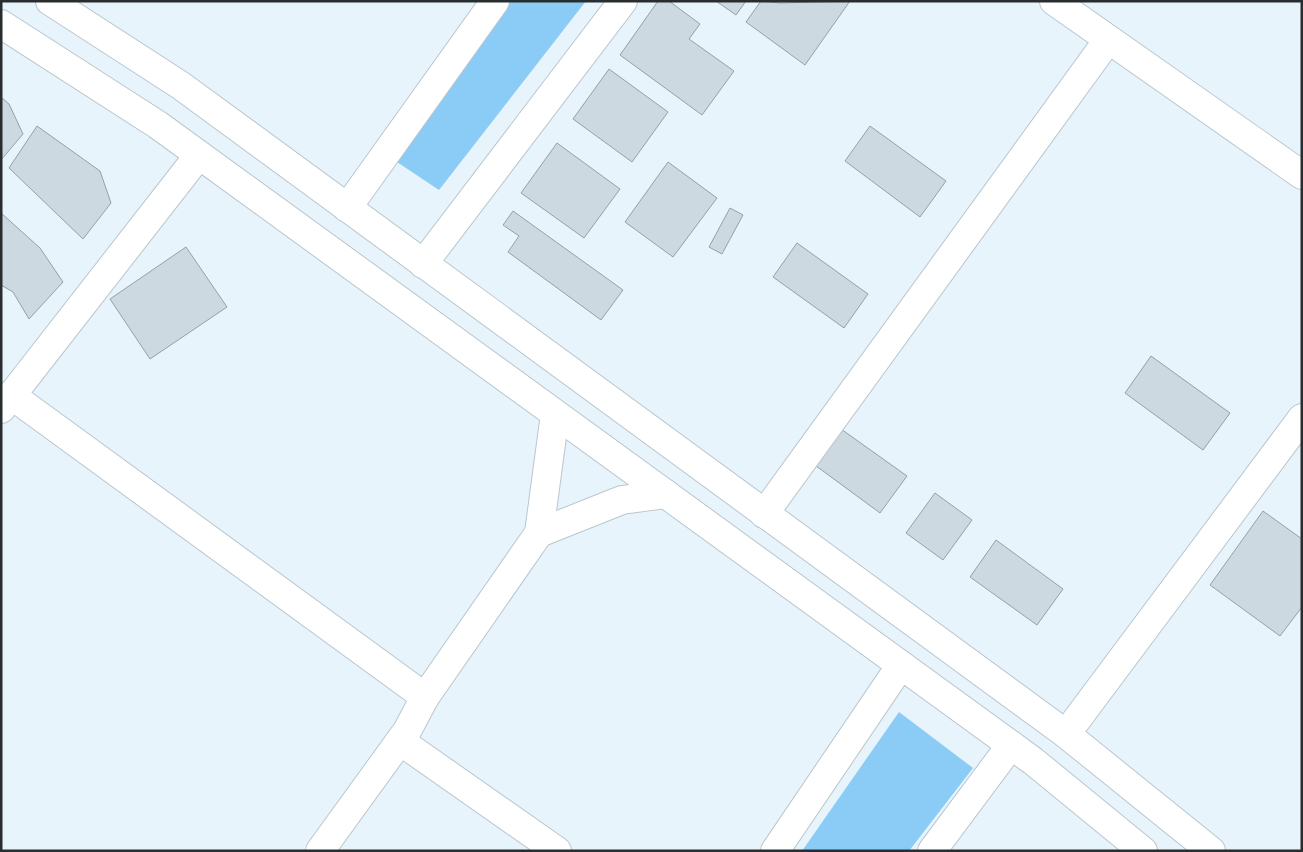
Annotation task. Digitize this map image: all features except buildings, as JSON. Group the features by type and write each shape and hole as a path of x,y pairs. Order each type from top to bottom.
{"street":[{"path":"50,1 180,85 1066,734 1212,851"},
{"path":"347,208 495,1"},
{"path":"423,264 623,1"},
{"path":"1054,1 1302,175"},
{"path":"1,24 158,125 1011,745 1143,851"},
{"path":"764,514 1108,40"},
{"path":"199,155 6,402 425,697"},
{"path":"320,851 400,741 425,697 539,533 555,414"},
{"path":"1066,734 1302,418"},
{"path":"539,533 622,500 666,494"},
{"path":"775,851 901,665"},
{"path":"400,741 557,851"},
{"path":"932,851 1011,745"}],"shaded area":[{"path":"507,1 586,1 439,190 391,158"},
{"path":"899,712 973,768 909,851 802,851"}]}
